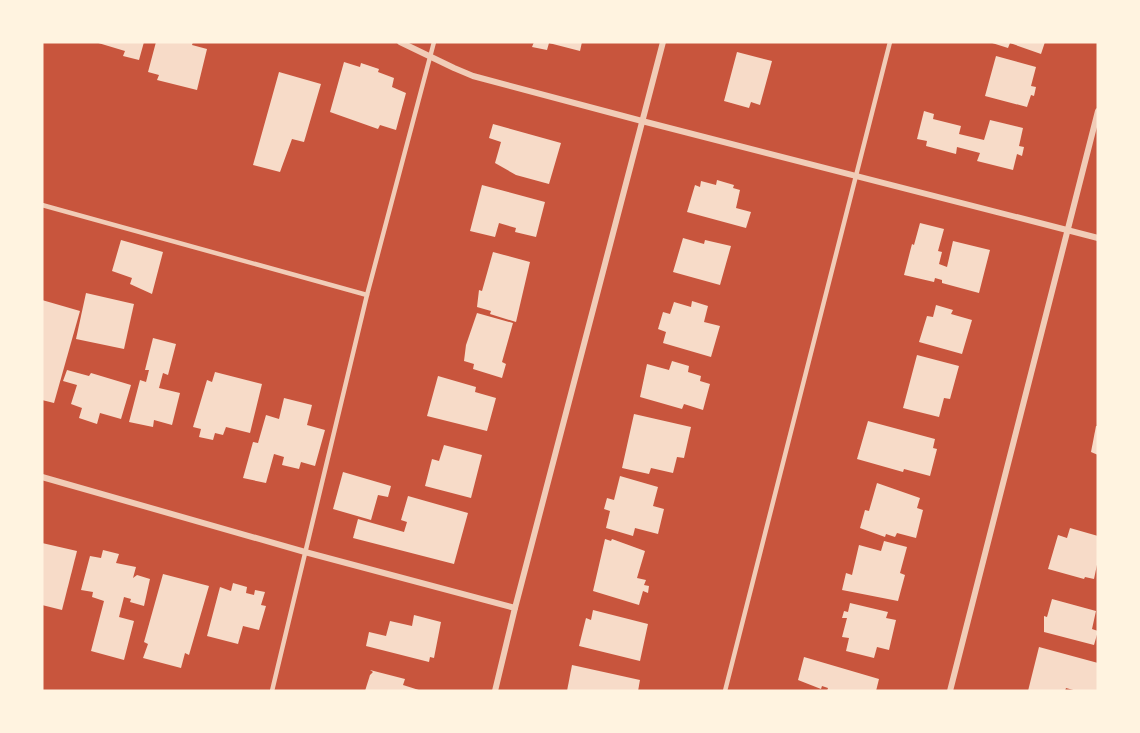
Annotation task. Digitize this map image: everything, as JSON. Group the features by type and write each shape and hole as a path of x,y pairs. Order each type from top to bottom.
{"street":[{"path":"400,42 473,76 1098,238"},
{"path":"495,691 663,42"},
{"path":"950,691 1098,111"},
{"path":"42,477 305,552 515,608"}],"lane":[{"path":"272,691 367,295 434,42"},
{"path":"725,691 890,42"},
{"path":"42,205 367,295"}],"building":[{"path":"95,42 144,42 139,60 123,56 125,51"},
{"path":"156,42 193,42 192,45 207,49 197,90 157,80 159,75 148,72"},
{"path":"534,42 582,42 580,51 549,43 547,50 532,47"},
{"path":"989,42 1045,42 1041,54 1010,43 1008,48"},
{"path":"737,52 772,61 760,105 751,102 749,108 724,101"},
{"path":"996,56 1036,67 1031,86 1036,87 1034,96 1031,95 1027,107 985,96"},
{"path":"344,62 360,67 361,63 379,69 378,72 394,78 392,87 406,93 396,130 380,125 378,129 330,112"},
{"path":"279,72 321,84 304,142 292,139 280,172 253,165"},
{"path":"924,111 934,114 933,119 961,126 959,134 984,140 990,120 1023,128 1019,146 1024,147 1022,156 1017,154 1013,170 977,161 980,153 957,147 956,154 926,146 927,141 917,139"},
{"path":"493,124 561,143 549,184 516,175 495,163 501,142 489,138"},
{"path":"717,180 734,185 733,188 740,190 736,208 751,212 746,228 687,212 695,185 700,187 701,181 716,185"},
{"path":"482,185 545,202 536,237 515,232 516,228 499,223 495,237 470,231"},
{"path":"920,223 944,229 938,251 942,252 939,264 947,267 953,241 990,250 979,293 942,283 942,280 935,278 934,282 904,275"},
{"path":"683,238 704,244 705,240 731,246 720,285 673,272"},
{"path":"121,240 163,252 152,294 130,284 132,278 112,271"},
{"path":"493,252 530,262 516,322 490,314 491,311 477,307 479,290 482,291"},
{"path":"86,293 134,304 124,349 76,339"},
{"path":"42,300 80,311 54,403 42,400"},
{"path":"692,301 708,306 704,322 720,326 711,357 663,343 666,332 658,329 663,312 670,314 674,302 691,307"},
{"path":"936,305 953,310 951,314 972,320 962,354 919,342 927,316 933,317"},
{"path":"477,313 513,323 502,362 506,364 502,378 473,369 474,364 464,361 466,345"},
{"path":"153,338 176,344 168,375 163,373 159,388 180,393 172,425 154,420 153,427 129,422 140,380 146,382 149,370 145,370"},
{"path":"917,355 959,366 950,399 944,398 939,417 903,408"},
{"path":"672,361 689,366 688,372 701,376 700,381 710,384 703,410 684,404 682,409 640,397 647,364 669,370"},
{"path":"67,370 89,376 91,373 131,385 121,419 100,413 97,424 79,418 82,408 71,404 77,385 63,381"},
{"path":"215,372 262,384 250,433 226,427 223,435 215,433 213,440 199,437 201,429 193,427 207,380 212,382"},
{"path":"438,376 476,387 475,392 496,398 487,431 427,416"},
{"path":"284,398 312,405 307,425 325,430 315,466 301,462 299,469 282,465 284,457 274,454 266,483 243,478 253,442 258,443 266,415 279,419"},
{"path":"634,414 691,427 684,458 677,457 673,473 651,468 649,474 622,468"},
{"path":"868,421 935,439 933,448 937,449 930,476 904,469 903,472 857,459"},
{"path":"1096,426 1098,426 1098,455 1091,452"},
{"path":"444,445 482,455 471,498 425,486 432,459 439,461"},
{"path":"343,472 391,486 388,497 378,495 371,520 333,509"},
{"path":"620,476 658,487 653,506 664,509 658,534 635,528 633,536 606,528 610,511 604,509 607,498 614,500"},
{"path":"877,483 920,498 917,508 923,510 916,538 897,533 895,537 886,534 885,537 860,528 865,510 869,511"},
{"path":"408,496 468,513 454,564 353,538 358,519 404,532 407,522 401,520"},
{"path":"1070,528 1098,536 1098,560 1094,579 1085,577 1084,579 1048,569 1058,535 1067,538"},
{"path":"605,539 611,541 612,539 645,551 637,578 646,580 644,585 649,586 648,593 643,591 639,605 593,591"},
{"path":"884,541 907,547 900,573 905,575 898,601 842,590 846,573 852,575 859,545 881,551"},
{"path":"42,543 77,551 62,610 42,605"},
{"path":"103,550 119,554 116,563 136,567 133,578 137,575 150,579 144,606 130,602 131,599 124,597 119,617 134,621 124,660 91,651 104,601 92,597 93,592 81,590 90,556 101,558"},
{"path":"163,574 209,586 189,655 185,653 181,668 143,658 148,644 144,642"},
{"path":"233,583 247,587 246,593 254,595 255,590 265,592 261,605 266,606 259,630 243,626 238,644 207,636 220,587 231,591"},
{"path":"1052,599 1096,611 1092,629 1098,631 1094,645 1044,632 1044,616 1047,617"},
{"path":"850,603 888,612 886,618 896,620 889,650 877,647 874,658 846,651 849,638 842,637 847,618 842,618 844,611 848,612"},
{"path":"593,610 648,624 640,661 579,646 586,618 591,620"},
{"path":"414,615 441,622 434,658 430,657 429,662 366,646 369,632 386,636 390,621 412,626"},
{"path":"1039,647 1098,663 1098,691 1077,691 1066,688 1065,691 1028,691"},
{"path":"804,657 879,679 876,691 827,691 828,688 822,686 821,689 798,680"},
{"path":"572,665 640,680 638,691 567,691"},
{"path":"370,670 405,679 403,685 422,691 365,691 373,672"}]}
